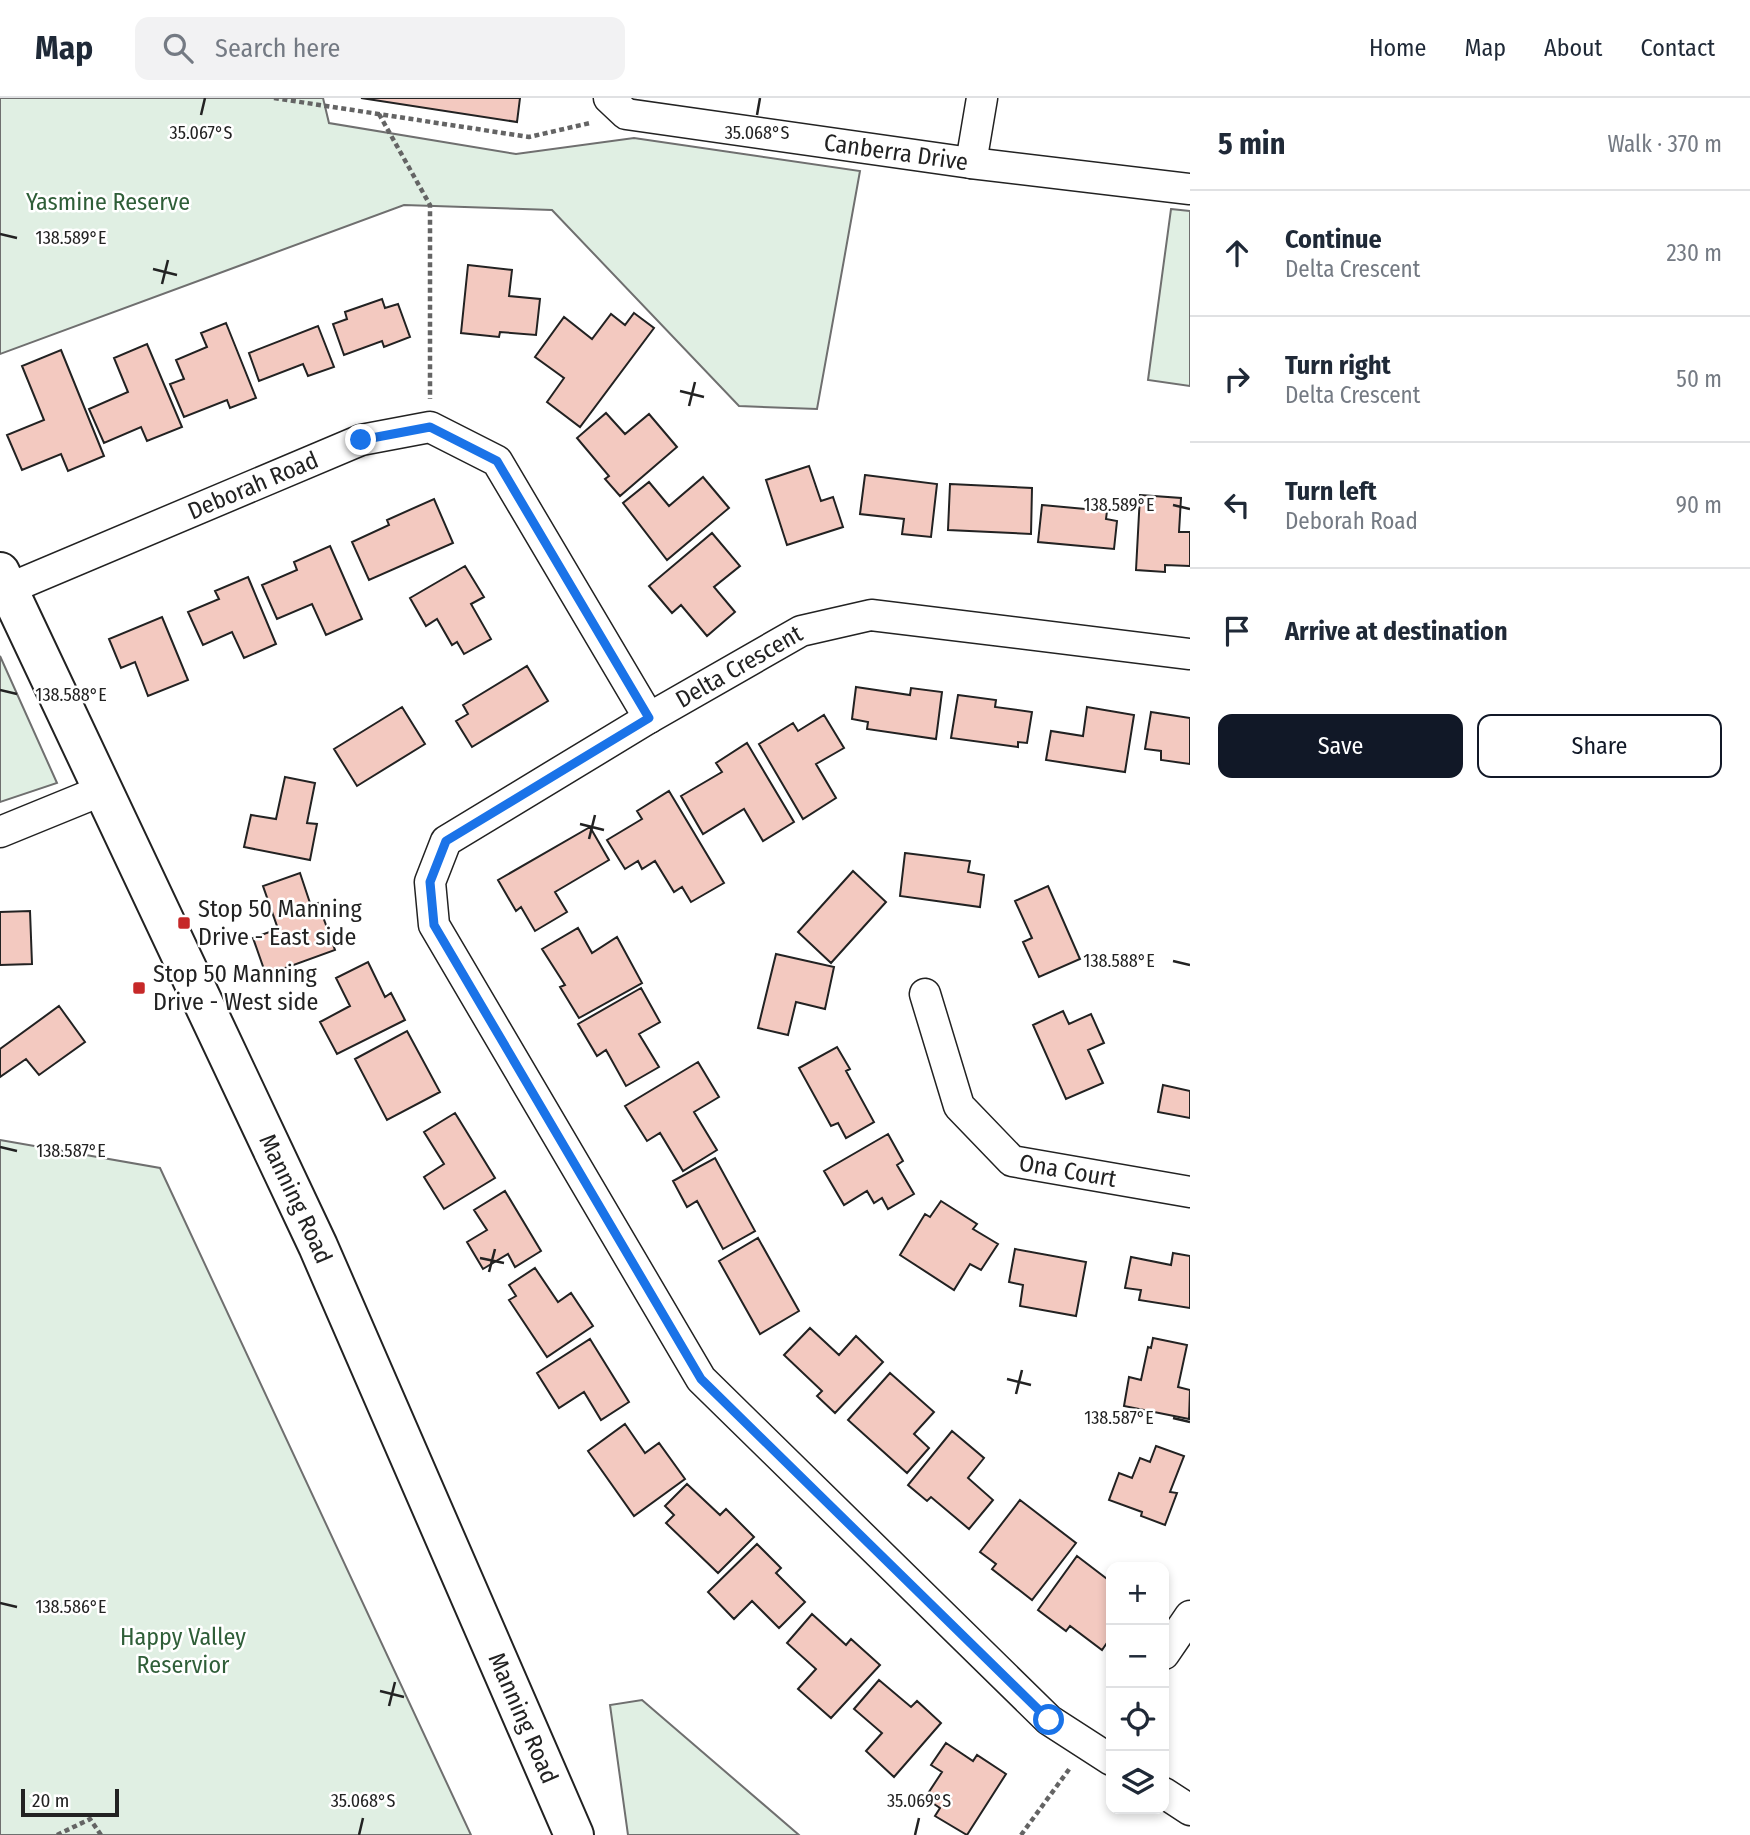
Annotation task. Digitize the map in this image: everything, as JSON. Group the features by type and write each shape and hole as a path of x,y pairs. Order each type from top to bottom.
{"street":[{"path":"971,163 982,98"},
{"name":"Canberra Drive","path":"617,106 971,163 1190,189"},
{"path":"430,427 497,461 649,718"},
{"name":"Deborah Road","path":"4,581 361,440 430,427"},
{"name":"Manning Road","path":"4,581 318,1245 573,1835"},
{"name":"Delta Crescent","path":"1101,1746 1049,1720 701,1379 434,925 430,882 446,841 649,718 801,631 871,615 1190,654"},
{"path":"0,832 103,790"},
{"name":"Ona Court","path":"925,994 958,1106 1012,1161 1190,1192"},
{"path":"1169,1647 1190,1616"},
{"path":"1169,1796 1190,1810"}],"path":[{"path":"274,98 529,138 617,106"},
{"path":"379,114 430,205 430,427"},
{"path":"1021,1835 1067,1773 1101,1746"},
{"path":"57,1835 90,1819 101,1835"}],"green space":[{"name":"Yasmine Reserve","path":"0,98 323,98 329,123 516,154 634,138 860,171 817,409 739,406 552,210 404,205 0,354"},
{"path":"1171,209 1190,211 1190,386 1148,380"},
{"path":"0,656 57,783 0,802"},
{"name":"Happy Valley Reservior","path":"0,1140 160,1168 471,1835 0,1835"},
{"path":"642,1700 799,1835 628,1835 610,1705"}],"building":[{"path":"361,98 520,98 517,122"},
{"path":"468,265 512,270 509,296 540,299 536,335 500,332 499,337 461,333"},
{"path":"382,299 385,308 398,304 410,337 384,347 382,341 344,355 333,324 347,319 345,312"},
{"path":"634,313 654,328 580,427 547,402 564,378 535,357 564,317 592,339 611,314 625,325"},
{"path":"226,323 256,398 230,408 227,400 184,417 170,384 184,379 176,360 207,347 201,333"},
{"path":"318,326 334,367 308,376 303,364 259,381 249,353"},
{"path":"147,344 182,427 147,441 141,427 104,443 89,409 128,392 114,358"},
{"path":"61,350 104,456 68,471 61,454 22,470 7,435 44,420 22,366"},
{"path":"606,413 625,434 649,414 677,447 620,496 605,479 609,476 577,438"},
{"path":"809,466 821,501 833,497 843,527 787,545 766,480"},
{"path":"865,475 937,484 931,537 902,534 904,519 860,514"},
{"path":"703,477 729,508 667,560 623,503 649,482 669,506"},
{"path":"950,484 1032,488 1031,534 948,530"},
{"path":"1140,495 1181,498 1179,532 1190,532 1190,566 1165,565 1165,572 1136,570"},
{"path":"434,499 453,543 369,580 352,542 389,525 387,520"},
{"path":"1042,505 1107,511 1106,519 1117,521 1114,549 1038,542"},
{"path":"712,533 740,566 714,587 735,612 707,636 681,605 672,613 649,586"},
{"path":"330,546 362,619 326,635 312,604 277,619 262,585 297,570 294,562"},
{"path":"465,566 484,597 471,604 491,639 464,654 457,642 452,645 437,619 426,626 410,598"},
{"path":"248,577 276,644 244,658 232,632 203,645 188,612 219,599 215,591"},
{"path":"162,617 188,680 148,696 135,662 121,668 109,639"},
{"path":"527,666 548,701 472,747 456,721 468,714 463,705"},
{"path":"856,687 910,695 911,688 942,692 936,739 867,729 868,722 852,719"},
{"path":"958,695 996,700 995,707 1032,712 1027,743 1018,742 1018,747 951,738"},
{"path":"402,707 425,744 357,786 334,749"},
{"path":"1087,707 1134,715 1125,772 1046,760 1051,731 1083,736"},
{"path":"1151,712 1190,718 1190,764 1161,760 1161,751 1145,749"},
{"path":"824,715 844,748 816,764 836,798 803,819 759,744 793,723 798,731"},
{"path":"747,743 794,822 763,841 744,809 703,834 681,796 722,772 716,763"},
{"path":"285,777 315,783 307,823 317,824 310,860 244,847 251,815 276,819"},
{"path":"669,791 724,883 691,902 682,887 674,892 655,861 642,869 638,861 625,869 607,840 642,819 637,811"},
{"path":"590,827 609,860 555,892 567,912 535,931 521,907 516,911 498,880"},
{"path":"905,853 970,861 968,872 984,875 980,907 900,896"},
{"path":"853,871 886,902 831,963 798,932"},
{"path":"300,873 311,906 318,903 335,950 266,975 253,938 278,929 263,886"},
{"path":"1048,886 1080,959 1039,977 1023,942 1032,938 1015,901"},
{"path":"30,911 32,964 0,965 0,912"},
{"path":"578,928 592,953 617,937 642,983 579,1018 560,987 565,985 542,949"},
{"path":"776,954 834,967 825,1009 796,1002 788,1035 758,1028"},
{"path":"368,962 385,997 391,993 405,1020 337,1054 320,1022 350,1006 336,978"},
{"path":"641,988 660,1022 639,1034 659,1067 626,1086 606,1050 597,1056 578,1024"},
{"path":"59,1006 85,1042 39,1075 26,1059 0,1077 0,1049"},
{"path":"1063,1011 1069,1024 1091,1014 1104,1043 1088,1050 1103,1083 1066,1099 1033,1025"},
{"path":"407,1031 440,1092 387,1120 355,1059"},
{"path":"837,1047 850,1069 846,1071 874,1122 846,1138 838,1123 831,1126 799,1068"},
{"path":"698,1062 719,1097 694,1112 717,1150 683,1171 660,1133 647,1141 625,1106"},
{"path":"1163,1085 1190,1091 1190,1118 1158,1112"},
{"path":"455,1113 495,1178 444,1209 424,1177 444,1164 424,1132"},
{"path":"888,1134 903,1161 897,1165 914,1194 888,1209 882,1198 874,1203 867,1191 844,1205 824,1171"},
{"path":"715,1158 755,1231 723,1249 697,1201 687,1207 673,1181"},
{"path":"505,1191 541,1251 515,1267 508,1254 483,1269 467,1242 487,1230 474,1210"},
{"path":"941,1201 977,1224 973,1229 998,1244 981,1270 970,1264 954,1290 900,1255 925,1214 930,1217"},
{"path":"758,1238 799,1311 760,1334 719,1261"},
{"path":"1015,1249 1086,1262 1076,1316 1020,1306 1023,1285 1009,1282"},
{"path":"1173,1253 1190,1256 1190,1308 1139,1300 1141,1290 1125,1288 1131,1257 1171,1265"},
{"path":"535,1268 558,1302 571,1293 593,1326 547,1357 509,1300 516,1296 509,1285"},
{"path":"810,1328 839,1355 856,1336 883,1362 835,1413 817,1396 822,1391 784,1355"},
{"path":"1153,1338 1187,1345 1178,1387 1190,1390 1189,1419 1124,1406 1129,1377 1141,1380 1148,1347 1151,1348"},
{"path":"590,1339 629,1402 601,1420 584,1392 559,1408 537,1373"},
{"path":"890,1373 934,1412 914,1434 929,1448 907,1473 848,1420"},
{"path":"625,1424 645,1453 659,1443 685,1479 634,1516 588,1451"},
{"path":"952,1431 984,1458 968,1478 993,1500 969,1529 931,1497 927,1501 908,1485"},
{"path":"1156,1446 1184,1456 1170,1492 1177,1493 1165,1525 1141,1516 1142,1512 1109,1500 1119,1473 1132,1478 1140,1458 1150,1462"},
{"path":"687,1484 720,1515 726,1509 754,1537 718,1573 666,1523 674,1515 665,1506"},
{"path":"1020,1500 1076,1543 1032,1600 992,1569 996,1564 980,1552"},
{"path":"757,1544 781,1568 776,1573 805,1602 779,1628 752,1601 734,1619 708,1592"},
{"path":"1077,1556 1106,1578 1106,1644 1102,1650 1070,1626 1066,1631 1038,1610"},
{"path":"812,1614 846,1645 851,1639 880,1665 831,1718 798,1689 816,1669 787,1643"},
{"path":"879,1680 911,1707 917,1701 941,1723 894,1777 866,1751 882,1733 854,1709"},
{"path":"946,1743 973,1761 977,1755 1006,1774 967,1835 935,1816 940,1808 925,1798 942,1772 931,1765"}],"place":[{"name":"Stop 50 Manning Drive - East side","path":"184,923"},
{"name":"Stop 50 Manning Drive - West side","path":"139,988"}],"route":[{"path":"361,440 430,427 497,461 649,718 446,841 430,882 434,925 701,1379 1049,1720"}]}
